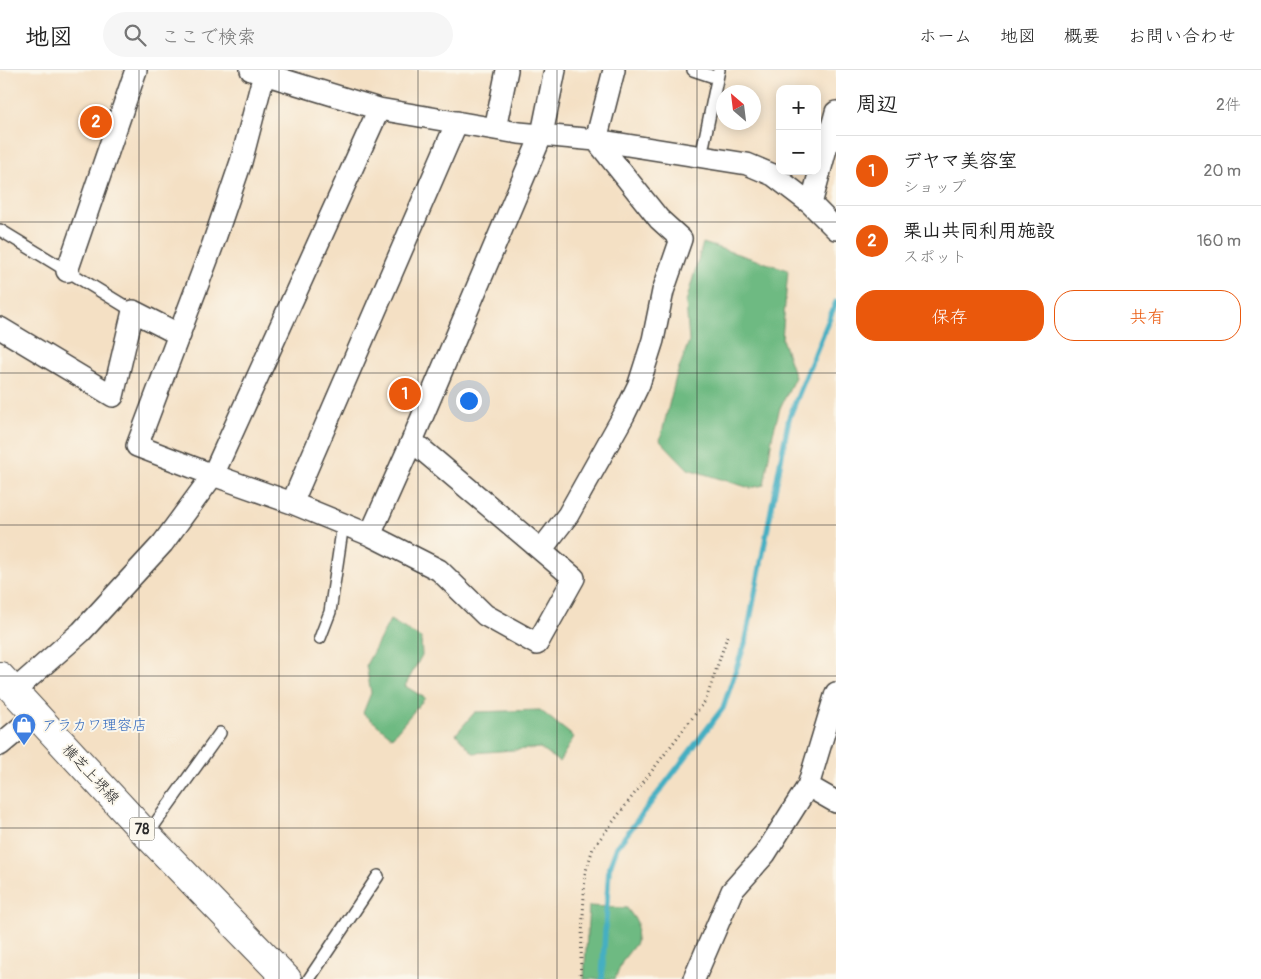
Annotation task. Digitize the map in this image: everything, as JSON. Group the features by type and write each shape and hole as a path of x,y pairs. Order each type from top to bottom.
{"main road":[{"name":"横芝上堺線","path":"7,683 147,835 287,979"}],"street":[{"path":"67,271 136,70"},
{"path":"495,129 507,70"},
{"path":"370,535 412,441 542,134 555,70"},
{"path":"596,140 614,70"},
{"path":"412,441 574,578 537,644 484,615 439,570 370,535 292,503 213,476 138,446 180,335 240,162 260,71 378,109 495,129 596,140 747,164 773,175 811,204 836,229"},
{"path":"7,683 81,632 163,543 213,476 378,109"},
{"path":"811,204 836,112"},
{"path":"292,503 457,122"},
{"path":"541,550 568,515 624,415 639,384 653,340 663,291 681,239 659,219 596,140"},
{"path":"0,328 113,396 133,311 180,335"},
{"path":"694,979 732,891 765,854 808,786 836,693"},
{"path":"0,745 37,714"},
{"path":"808,786 836,802"}],"lane":[{"path":"693,70 718,74 701,157"},
{"path":"0,230 133,311"},
{"path":"320,638 330,612 343,524"},
{"path":"147,835 220,733"},
{"path":"309,979 378,876"}],"path":[{"path":"580,979 585,874 593,848 706,700 728,634"}],"green space":[{"path":"703,243 788,270 782,339 795,377 780,408 773,433 764,485 750,488 688,469 660,440 676,377 689,341 686,302"},
{"path":"390,620 421,638 422,655 405,686 425,698 392,737 363,713 371,693 366,665"},
{"path":"540,710 574,737 559,762 540,748 473,753 456,734 475,712"},
{"path":"589,906 627,908 637,922 636,943 623,960 615,979 584,979"}],"waterway":[{"path":"602,979 609,869 617,847 723,708 746,640 789,418 836,302"}],"place":[{"name":"栗山共同利用施設","path":"96,122"},
{"name":"デヤマ美容室","path":"405,394"},
{"name":"アラカワ理容店","path":"24,746"}]}
